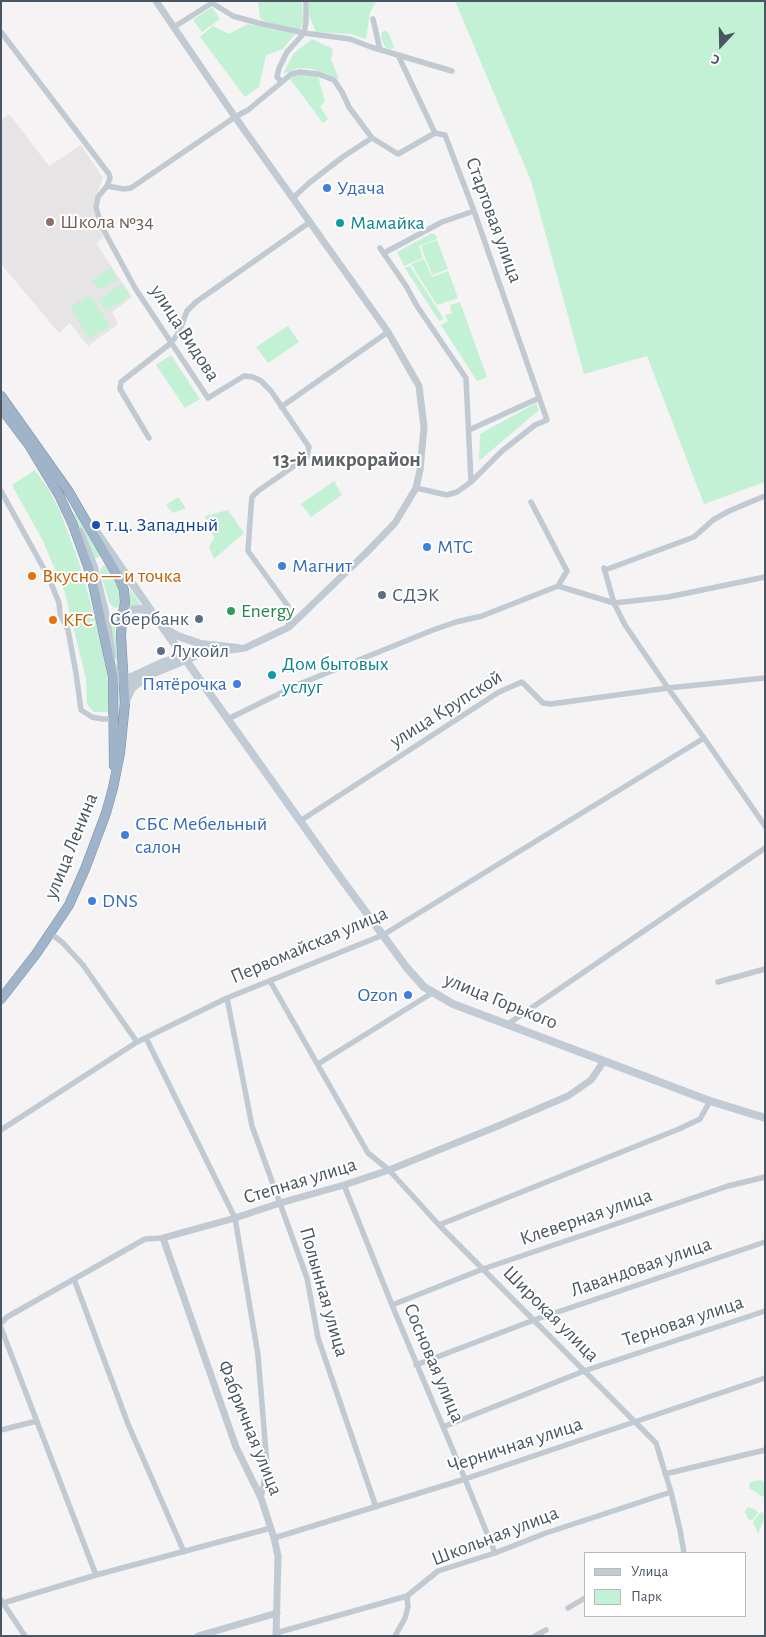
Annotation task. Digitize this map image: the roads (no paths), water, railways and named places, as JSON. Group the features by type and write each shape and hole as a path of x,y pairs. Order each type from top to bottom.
{"highway":[{"path":"1,396 69,492 124,590 125,603 121,636 124,703 120,753 115,776"},
{"path":"1,408 28,445 59,495 73,525 91,575 113,677 115,776"},
{"name":"улица Ленина","path":"1,999 69,905 85,870 106,813 115,776"}],"main road":[{"path":"20,434 28,438 58,487 77,526 96,576 118,679 132,682 184,658"},
{"path":"69,492 184,658"},
{"path":"122,617 129,610 151,611"},
{"path":"163,628 178,636 201,644 238,648"},
{"path":"113,688 164,662 200,654"},
{"name":"улица Горького","path":"184,658 407,968 432,993 454,1004 710,1101 765,1118"},
{"path":"124,703 132,688 143,678"}],"street":[{"path":"156,1 235,117 388,332 419,386 424,427 416,488 395,524 289,628 257,643 200,654"},
{"path":"282,82 277,77 279,68 287,52 304,33 306,1"},
{"path":"174,27 212,2 234,16 258,23 304,33 350,39 380,50 452,71"},
{"path":"373,19 380,50"},
{"path":"1,32 109,174 110,178 107,186 124,190 131,188 248,110 291,74 300,72 318,74 334,80 349,107 372,138 398,154 435,133"},
{"name":"Стартовая улица","path":"398,55 435,133 445,135 474,211 547,420 536,425 502,451 471,482"},
{"path":"293,198 344,156 372,138"},
{"name":"улица Видова","path":"107,186 98,197 96,207 101,226 135,288 208,398 244,376 253,377 261,381 271,391 308,447 307,457 258,491 252,498 248,551 288,606 289,628"},
{"path":"416,488 447,495 458,492 471,482 466,378 382,250 442,222 474,211"},
{"path":"149,438 120,388 121,382 171,343 179,332 187,311 196,302 310,222"},
{"path":"281,407 388,332"},
{"path":"469,430 539,398"},
{"path":"1,491 46,573 59,603 60,614 68,630 76,673 80,710 97,718 114,719"},
{"path":"765,496 713,520 694,537 604,569 614,603 625,625 765,826"},
{"path":"228,719 297,685 415,637 456,622 482,616 558,586 567,571 531,502"},
{"path":"558,586 614,603 668,597 765,577"},
{"name":"улица Крупской","path":"300,821 499,692 522,682 543,703 550,704 668,688 765,678"},
{"name":"Первомайская улица","path":"1,1130 137,1042 227,998 383,935 704,738"},
{"path":"508,1024 765,848"},
{"path":"50,933 63,943 83,964 137,1042"},
{"path":"718,982 765,969"},
{"name":"Широкая улица","path":"270,981 368,1153 389,1170 439,1225 656,1443 671,1492 684,1552"},
{"path":"318,1064 432,993"},
{"name":"Полынная улица","path":"227,998 252,1126 307,1278 318,1338 376,1507"},
{"path":"146,1038 235,1218 258,1355 267,1465 261,1498"},
{"name":"Степная улица","path":"1,1323 7,1317 145,1239 163,1238 235,1218 389,1170 568,1096 591,1080 604,1061"},
{"path":"439,1225 679,1130 700,1119 710,1101"},
{"name":"Клеверная улица","path":"392,1305 483,1269 728,1186 765,1177"},
{"name":"Сосновая улица","path":"344,1185 416,1365 466,1479 495,1553"},
{"name":"Фабричная улица","path":"163,1238 236,1447 261,1498 274,1538 278,1556 276,1634"},
{"name":"Лавандовая улица","path":"416,1365 534,1320 765,1242"},
{"path":"74,1279 128,1424 184,1552"},
{"name":"Терновая улица","path":"443,1427 584,1371 765,1310"},
{"path":"1,1328 96,1575"},
{"name":"Черничная улица","path":"274,1538 466,1479 765,1378"},
{"path":"1,1430 36,1421"},
{"path":"666,1474 765,1450"},
{"name":"Школьная улица","path":"276,1634 406,1596 438,1572 546,1533 671,1492"},
{"path":"25,1636 2,1601 271,1528"},
{"path":"395,1636 405,1618 408,1607 406,1596"},
{"path":"568,1608 584,1599"},
{"path":"198,1636 277,1612"},
{"path":"534,1636 546,1630"}],"place":[{"name":"Удача","path":"327,188"},
{"name":"Школа №34","path":"50,222"},
{"name":"Мамайка","path":"340,223"},
{"name":"т.ц. Западный","path":"96,525"},
{"name":"МТС","path":"427,547"},
{"name":"Магнит","path":"282,566"},
{"name":"Вкусно — и точка","path":"32,576"},
{"name":"СДЭК","path":"382,595"},
{"name":"Energy","path":"231,611"},
{"name":"Сбербанк","path":"199,619"},
{"name":"KFC","path":"53,620"},
{"name":"Лукойл","path":"161,651"},
{"name":"Дом бытовых услуг","path":"272,675"},
{"name":"Пятёрочка","path":"237,684"},
{"name":"СБС Мебельный салон","path":"125,835"},
{"name":"DNS","path":"92,901"},
{"name":"Ozon","path":"408,995"}],"district":[{"name":"13-й микрорайон","path":"347,460"}]}
